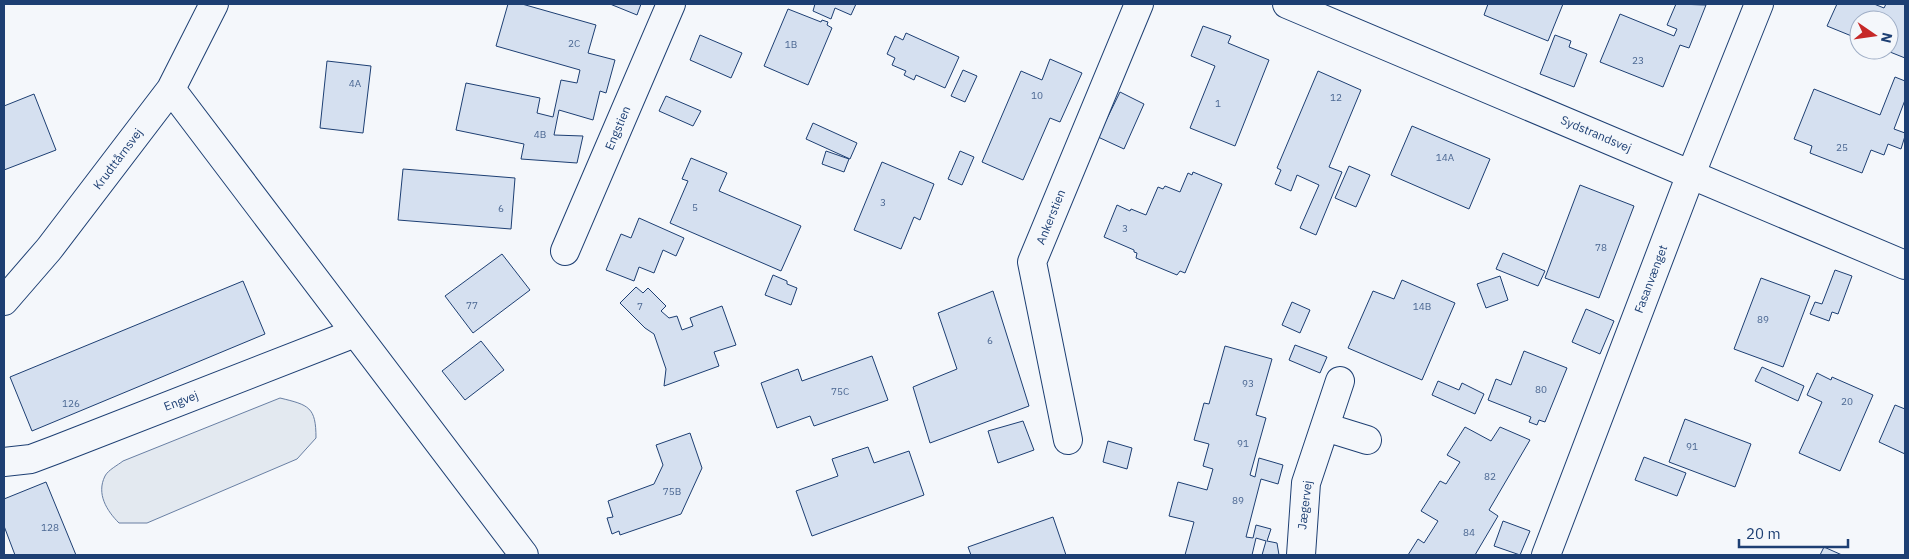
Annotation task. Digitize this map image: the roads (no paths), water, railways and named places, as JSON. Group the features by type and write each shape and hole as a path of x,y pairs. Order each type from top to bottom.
{"street":[{"name":"Krudttårnsvej","path":"4,301 49,250 170,89 214,4"},
{"name":"Engstien","path":"565,251 671,4"},
{"name":"Ankerstien","path":"1068,440 1032,262 1139,4"},
{"name":"Sydstrandsvej","path":"1287,4 1905,265"},
{"name":"Fasanvænget","path":"1546,555 1691,174 1759,4"},
{"path":"170,89 524,555"},
{"name":"Engvej","path":"4,462 31,458 55,450 355,334"},
{"name":"Jægervej","path":"1300,555 1306,483 1340,381"},
{"path":"1325,427 1367,440"}]}
